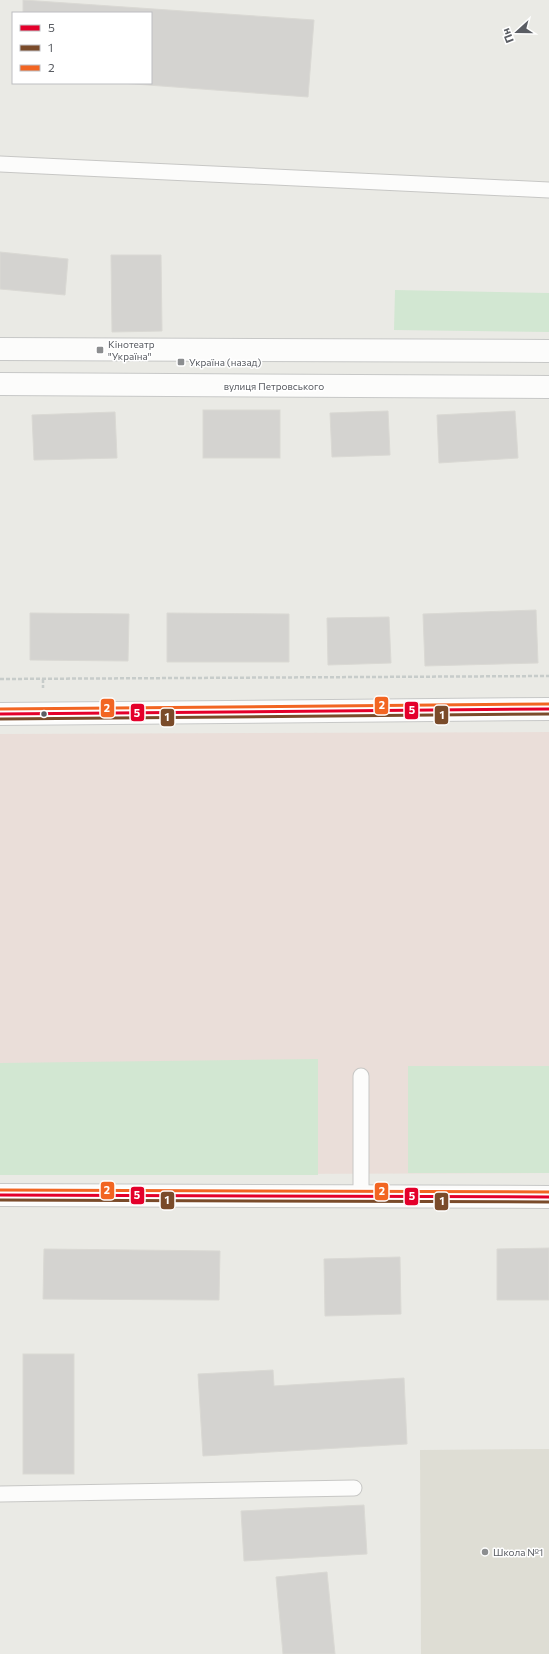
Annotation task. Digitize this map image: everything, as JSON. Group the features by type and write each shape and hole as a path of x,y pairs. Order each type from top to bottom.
{"main road":[{"path":"0,349 549,352"},
{"name":"вулиця Петровського","path":"0,384 549,388"},
{"path":"0,714 549,709"},
{"path":"0,1195 549,1197"}],"lane":[{"path":"0,164 549,190"},
{"path":"361,1076 361,1196"},
{"path":"0,1494 354,1488"}],"path":[{"path":"0,679 549,676"}],"shaded area":[{"path":"549,732 549,1173 0,1175 0,734"},
{"name":"Школа №1","path":"549,1449 549,1654 421,1654 420,1450"}],"green space":[{"path":"395,290 549,293 549,332 394,330"},
{"path":"318,1059 318,1175 0,1175 0,1063"},
{"path":"408,1066 549,1066 549,1173 408,1173"}],"building":[{"path":"23,0 314,20 308,97 134,84 152,84 152,12 23,12"},
{"path":"0,252 68,259 65,295 0,289"},
{"path":"111,255 161,255 162,331 112,332"},
{"path":"203,410 280,410 280,458 203,458"},
{"path":"388,411 390,455 332,457 330,413"},
{"path":"515,411 518,458 439,463 437,415"},
{"path":"115,412 117,458 34,460 32,415"},
{"path":"536,610 538,663 425,666 423,614"},
{"path":"30,613 129,614 128,661 30,660"},
{"path":"167,613 289,614 289,662 167,662"},
{"path":"389,617 391,663 328,665 327,618"},
{"path":"549,1248 549,1300 497,1300 497,1249"},
{"path":"44,1249 220,1251 219,1300 43,1299"},
{"path":"400,1257 401,1314 325,1316 324,1259"},
{"path":"23,1354 74,1354 74,1474 23,1474"},
{"path":"273,1370 274,1386 404,1378 407,1444 203,1456 198,1374"},
{"path":"364,1505 367,1554 244,1561 241,1511"},
{"path":"327,1572 335,1654 283,1654 276,1577"}],"transit line":[{"name":"2","path":"0,709 549,704"},
{"name":"5","path":"0,714 549,709"},
{"name":"1","path":"0,719 549,714"},
{"name":"2","path":"0,1190 549,1192"},
{"name":"5","path":"0,1195 549,1197"},
{"name":"1","path":"0,1200 549,1202"}],"place":[{"name":"Кінотеатр \"Україна\"","path":"100,350"},
{"name":"Україна (назад)","path":"181,362"},
{"name":"Школа №1","path":"485,1552"}]}
